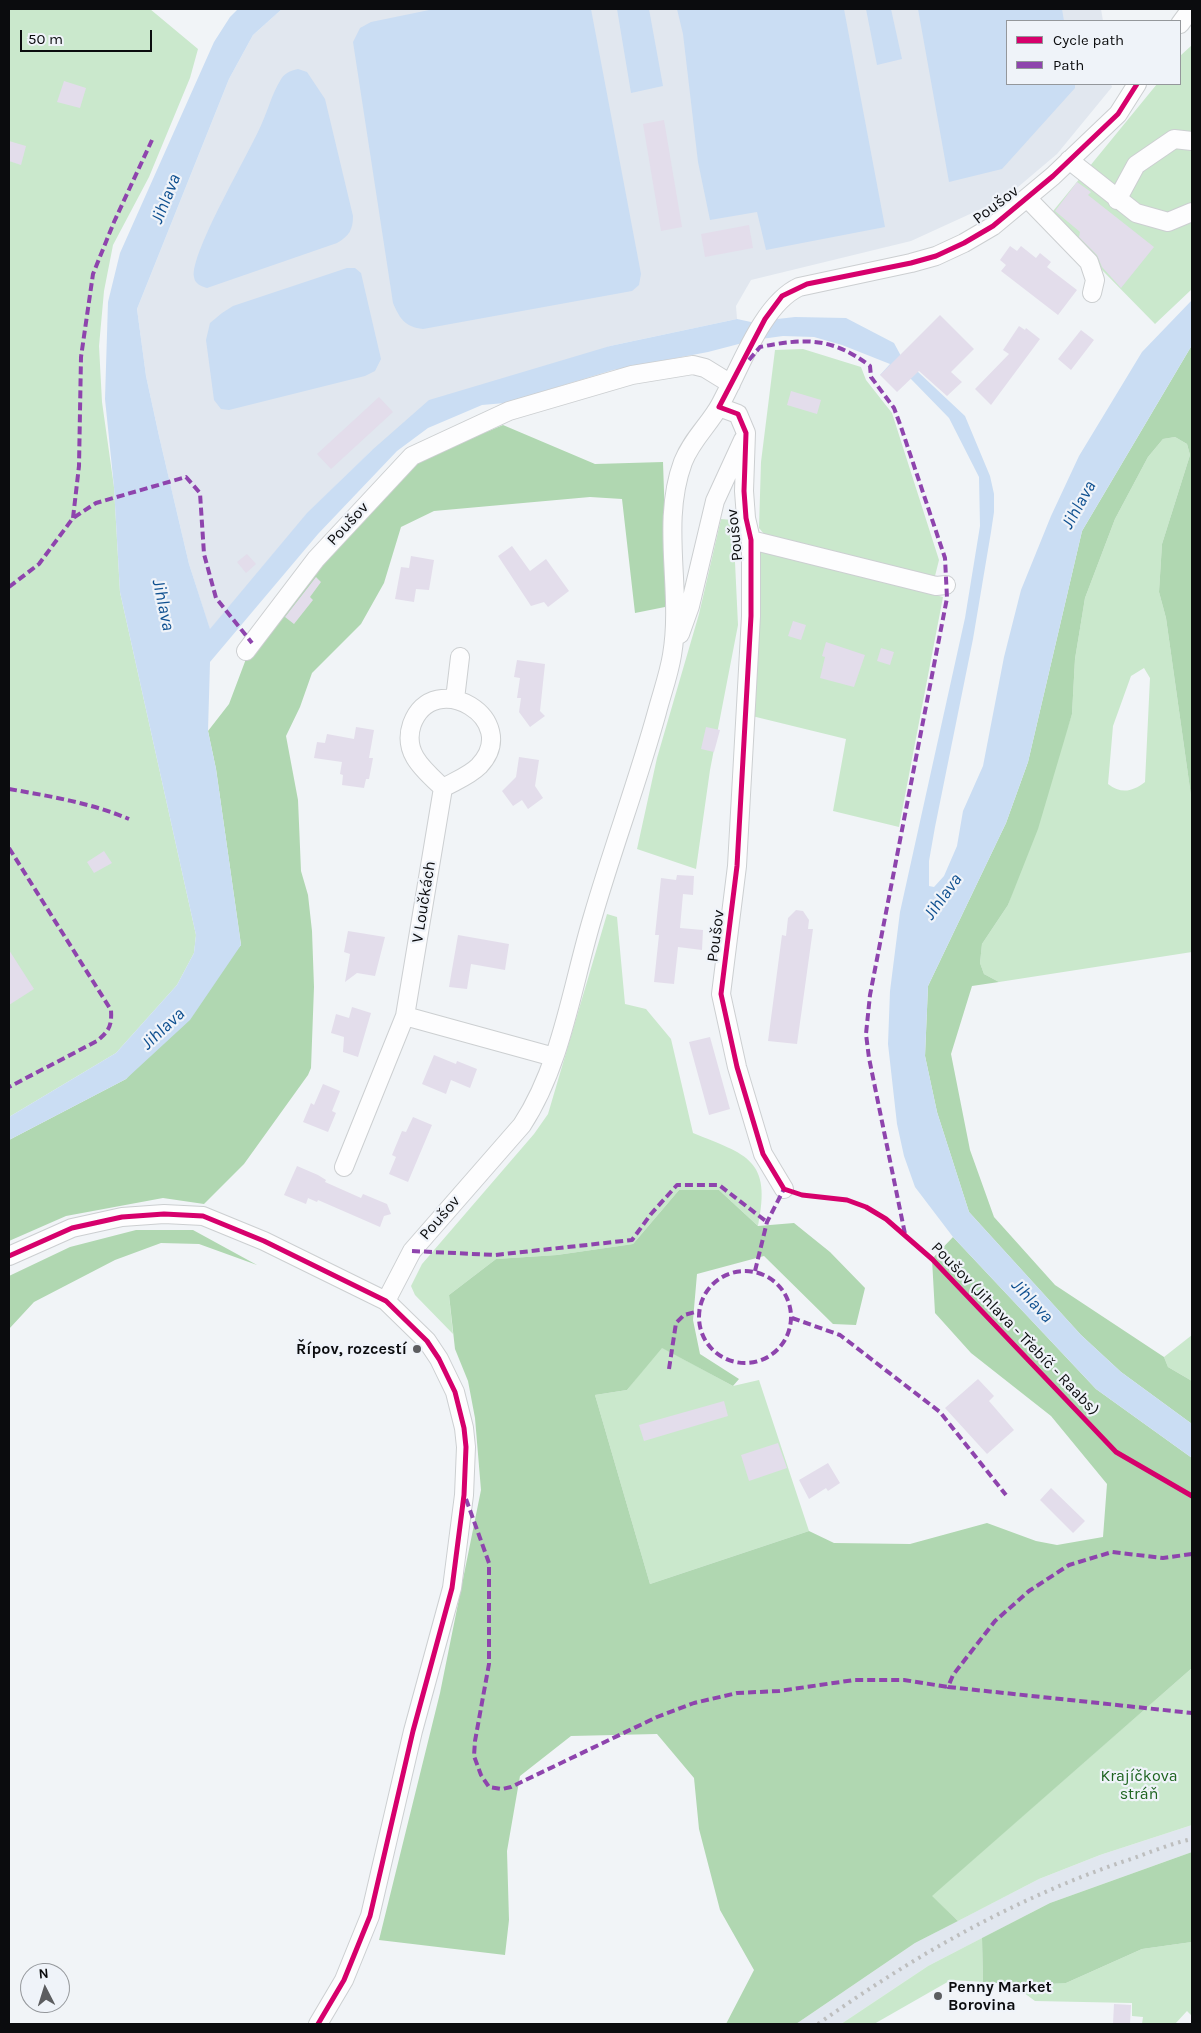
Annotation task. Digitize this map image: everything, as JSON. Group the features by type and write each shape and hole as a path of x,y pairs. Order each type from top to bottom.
{"street":[{"name":"Poušov","path":"386,1301 412,1251 522,1125 535,1104 554,1057 593,914 638,780 672,656 676,607 672,549 674,497 684,461 698,434 719,407 773,306 789,292 807,284 936,256 964,243 993,226 1069,160 1118,114 1136,85"},
{"path":"1117,200 1136,165 1174,139 1192,141"},
{"path":"1069,160 1117,200 1136,213 1168,222 1192,212"},
{"name":"Poušov","path":"1026,198 1089,262 1095,280 1092,294"},
{"name":"Poušov","path":"246,651 316,559 412,456 508,411 632,375 693,365 705,368 731,384"},
{"path":"672,656 690,606 716,500 746,433 738,414 719,407"},
{"name":"Poušov","path":"746,433 744,491 746,518 751,540 752,616 737,866 721,994 737,1068 763,1154 784,1189"},
{"name":"Poušov","path":"751,540 936,586 946,585"},
{"path":"455,699 460,657"},
{"path":"445,699 455,699 472,706 485,720 490,738 489,748 486,757 473,772 443,788 414,758 410,749 410,730 414,720 427,706 445,699"},
{"name":"V Loučkách","path":"344,1167 405,1016 443,788"},
{"path":"405,1016 554,1057"},
{"path":"9,1256 72,1228 122,1217 164,1214 203,1216 264,1241 386,1301 427,1341 452,1384 464,1428 464,1495 452,1588 413,1732 370,1916 344,1980 318,2024"}],"shaded area":[{"path":"282,9 1101,9 1103,20 1006,20 1006,85 1111,85 1112,87 1057,154 1005,198 911,241 751,280 736,306 737,319 610,346 371,451 308,513 210,630 189,564 159,436 146,376 137,309 229,79 253,35"},
{"path":"1192,1825 1192,1852 1050,1903 928,1966 841,2024 796,2024 915,1943 1039,1879 1100,1855"}],"green space":[{"path":"9,9 150,9 198,49 190,78 149,177 113,245 104,291 99,346 102,402 114,487 120,592 196,935 194,953 177,985 116,1053 9,1117"},
{"path":"1192,45 1192,289 1155,324 1049,216 1156,85 1181,85 1181,55"},
{"path":"1192,345 1192,803 1166,618 1159,592 1162,544 1190,455 1187,444 1175,437 1163,439 1148,457 1115,519 1085,598 1075,659 1072,714 1038,829 1008,905 982,944 980,963 984,974 999,982 972,986 951,1054 970,1150 994,1217 1055,1285 1164,1357 1168,1367 1192,1381 1192,1424 1121,1372 1081,1335 969,1212 937,1112 925,1056 928,986 1006,823 1028,762 1082,531"},
{"path":"803,349 861,367 866,380 892,413 939,560 934,580 764,534 759,528 761,462 775,350"},
{"path":"503,425 595,464 663,462 666,551 665,607 635,613 622,499 590,497 434,511 401,527 384,583 361,624 312,673 300,707 286,736 298,800 301,871 308,895 312,931 314,987 311,1068 308,1075 244,1164 204,1204 163,1198 66,1216 9,1241 9,1140 126,1079 241,945 216,769 208,731 229,704 252,643 311,573 417,461"},
{"path":"1175,437 1187,444 1190,455 1162,544 1159,592 1166,618 1192,803 1192,952 999,982 984,974 980,963 982,944 1008,905 1072,714 1075,659 1085,598 1115,519 1148,457 1163,439","holes":["1144,668 1150,678 1145,782 1131,790 1117,789 1108,784 1113,726 1131,676"]},
{"path":"721,519 733,520 738,625 710,770 696,869 637,849 657,758 699,614"},
{"path":"764,550 943,597 899,827 833,811 846,739 752,716 758,554"},
{"path":"607,914 617,917 625,1004 646,1009 671,1039 693,1133 741,1154 758,1173 761,1186 761,1204 758,1226 719,1190 679,1190 633,1244 557,1255 496,1259 449,1295 453,1334 415,1295 411,1286 422,1264 534,1134 548,1114"},
{"path":"679,1190 719,1190 758,1226 794,1223 830,1252 865,1288 856,1325 833,1324 764,1256 697,1274 693,1320 700,1354 739,1379 733,1386 662,1348 627,1390 595,1395 650,1584 809,1531 834,1543 910,1544 987,1523 1036,1541 1057,1545 1103,1537 1107,1484 1051,1416 971,1353 935,1313 932,1259 953,1237 1096,1389 1192,1458 1192,1668 932,1896 958,1921 915,1943 796,2024 726,2024 754,1970 720,1910 699,1829 694,1778 657,1734 571,1736 520,1776 507,1851 509,1920 505,1955 379,1940 440,1693 481,1490 475,1418 468,1381 455,1349 449,1295 496,1259 557,1255 633,1244"},
{"path":"136,1230 193,1230 257,1265 199,1244 161,1243 115,1260 34,1302 9,1329 9,1276 70,1247"},
{"path":"1192,1335 1192,1381 1168,1367 1164,1357"},
{"path":"661,1347 733,1386 759,1380 809,1531 650,1584 595,1395 627,1390"},
{"name":"Krajíčkova stráň","path":"1192,1668 1192,1825 1100,1855 1039,1879 958,1921 931,1896"},
{"path":"1192,1852 1192,1942 1142,1949 1066,1983 1024,1985 983,1982 982,1938 1050,1903"},
{"path":"982,1938 983,1982 951,1980 874,2024 841,2024 928,1966"},
{"path":"1192,1942 1192,2016 1187,2011 1175,2024 1142,2024 1143,2017 1132,2016 1132,2003 1035,2001 1012,1984 1066,1983 1142,1949"}],"water":[{"name":"Jihlava","path":"238,9 282,9 253,35 229,79 137,309 146,376 159,436 189,564 210,629 307,513 371,451 429,400 610,346 737,319 751,322 795,317 846,318 894,343 901,356 965,416 990,476 994,494 994,512 973,639 929,861 929,886 934,887 944,876 957,846 963,811 983,766 1004,657 1021,590 1051,516 1079,456 1142,352 1192,300 1192,345 1082,531 1028,762 1006,823 928,986 925,1056 937,1112 969,1212 1081,1335 1121,1372 1192,1424 1192,1458 1096,1389 953,1237 915,1187 904,1156 897,1124 888,1044 890,991 900,912 965,618 980,526 979,477 949,418 911,379 880,375 890,364 842,345 814,337 783,336 754,340 708,352 613,370 505,403 482,405 428,428 397,451 318,534 210,662 208,731 216,769 241,945 190,1020 126,1079 9,1140 9,1117 116,1053 177,985 194,953 196,935 120,592 114,487 105,399 108,302 120,253 214,42 230,17"},
{"path":"434,9 591,9 641,274 639,285 632,291 423,329 407,324 398,314 393,303 353,42 360,28 371,22"},
{"path":"617,9 649,9 663,86 631,93"},
{"path":"677,9 844,9 885,227 766,250 757,212 710,220 698,162 683,34"},
{"path":"866,9 891,9 902,59 877,65"},
{"path":"918,9 1062,9 1064,20 1006,20 1006,85 1075,85 1075,88 1002,169 949,182"},
{"path":"298,69 307,72 325,99 353,216 351,229 345,238 337,243 207,288 197,283 194,277 195,265 201,247 264,118 277,86 285,74"},
{"path":"347,268 355,268 361,273 381,359 375,371 365,376 229,410 221,409 214,400 206,340 210,323 233,306"}],"building":[{"path":"64,81 86,88 80,108 57,102"},
{"path":"664,120 682,227 661,231 643,124"},
{"path":"9,141 26,146 21,165 9,161"},
{"path":"1077,182 1091,192 1088,195 1154,247 1121,288 1102,267 1097,255 1079,237 1080,232 1055,211"},
{"path":"749,225 753,248 705,257 701,234"},
{"path":"1010,246 1017,251 1021,246 1036,258 1040,253 1051,262 1047,267 1077,290 1058,315 1001,271 1006,265 1000,260"},
{"path":"940,315 974,349 951,372 962,382 947,396 919,371 897,392 880,375"},
{"path":"1019,326 1025,330 1026,328 1040,339 991,405 975,389 1009,354 1003,350"},
{"path":"1081,330 1094,340 1071,370 1058,359"},
{"path":"791,391 821,400 817,414 787,405"},
{"path":"379,397 393,412 331,469 317,454"},
{"path":"512,546 530,571 546,559 569,591 548,607 544,602 531,606 498,556"},
{"path":"247,554 256,564 246,573 237,562"},
{"path":"411,556 434,560 429,590 416,589 414,602 395,599 401,567 409,568"},
{"path":"316,577 321,582 310,597 313,600 294,624 285,617"},
{"path":"793,621 806,625 801,640 788,636"},
{"path":"826,642 865,655 854,687 820,678 825,657 822,656"},
{"path":"881,648 894,652 890,665 877,661"},
{"path":"517,660 545,664 540,711 545,716 530,727 519,712 521,698 517,698 520,678 514,677"},
{"path":"356,727 374,730 369,758 373,758 369,779 366,779 364,788 342,785 343,775 340,774 342,762 314,758 317,742 325,743 327,734 354,739"},
{"path":"706,727 720,730 714,752 701,749"},
{"path":"519,757 539,760 535,786 543,798 528,809 522,800 513,806 502,791 516,777"},
{"path":"104,851 112,863 94,873 87,862"},
{"path":"677,875 694,876 693,895 683,894 680,928 703,930 702,950 678,947 674,984 654,982 659,935 655,935 661,878 676,880"},
{"path":"796,910 803,911 809,920 808,929 813,929 797,1044 768,1041 782,935 786,936 788,918"},
{"path":"348,931 385,937 375,976 357,973 345,982 350,954 344,952"},
{"path":"458,935 509,944 505,970 471,964 467,989 449,987"},
{"path":"9,950 34,989 9,1005"},
{"path":"352,1007 371,1013 358,1057 343,1052 344,1037 331,1033 336,1014 349,1018"},
{"path":"710,1037 730,1109 709,1115 689,1042"},
{"path":"434,1055 456,1064 457,1061 477,1069 470,1088 451,1080 446,1094 422,1084"},
{"path":"323,1084 340,1091 332,1111 336,1113 328,1132 303,1122 311,1103 314,1105"},
{"path":"413,1117 432,1125 408,1182 389,1174 396,1157 392,1155 402,1131 406,1132"},
{"path":"297,1166 318,1175 326,1180 325,1182 361,1198 363,1194 387,1204 391,1214 384,1216 380,1227 318,1200 317,1202 308,1198 306,1204 284,1195"},
{"path":"978,1379 994,1396 989,1401 1014,1430 987,1454 945,1408"},
{"path":"724,1401 728,1416 644,1441 639,1425"},
{"path":"778,1443 787,1468 749,1481 741,1455"},
{"path":"828,1463 840,1483 828,1491 826,1488 809,1499 799,1480"},
{"path":"1051,1488 1085,1521 1073,1533 1040,1500"},
{"path":"1114,2004 1131,2005 1130,2024 1113,2024"}],"railway":[{"path":"818,2024 855,1998 931,1951 1009,1909 1091,1873 1163,1847 1192,1839"}],"marked path":[{"path":"73,518 79,466 81,357 93,274 114,222 152,140"},
{"path":"749,360 760,347 805,341 830,345 856,356 870,366 871,377 894,408 945,558 947,598 870,995 866,1034 869,1058 905,1234"},
{"path":"9,587 39,564 73,518 96,503 186,477 200,493 204,554 216,598 252,643"},
{"path":"9,789 85,804 129,819"},
{"path":"9,848 111,1010 109,1028 97,1041 9,1087"},
{"path":"412,1251 495,1255 632,1240 651,1214 677,1185 719,1185 767,1222"},
{"path":"755,1271 767,1222 784,1189"},
{"path":"736,1271 754,1271 771,1278 784,1291 791,1308 791,1317 791,1326 784,1343 771,1356 754,1363 736,1363 719,1356 706,1343 699,1326 699,1308 706,1291 719,1278 736,1271"},
{"path":"669,1369 676,1323 684,1315 699,1311"},
{"path":"792,1318 840,1335 940,1412 1006,1495"},
{"path":"466,1499 489,1563 489,1664 474,1756 481,1775 489,1787 502,1789 511,1787 657,1717 694,1703 737,1693 779,1691 854,1680 904,1680 948,1687"},
{"path":"1192,1554 1163,1558 1112,1552 1069,1565 1029,1591 995,1621 953,1675 948,1687 1192,1713"}],"cycle path":[{"name":"Poušov (Jihlava - Třebíč - Raabs)","path":"1136,85 1118,114 1053,176 993,226 964,243 936,256 911,263 807,284 782,296 765,319 719,407 738,414 746,433 744,491 746,518 751,540 751,616 737,866 721,994 737,1067 763,1154 784,1189 802,1195 847,1200 866,1207 886,1219 932,1259 1116,1452 1192,1496"},
{"path":"9,1256 72,1228 122,1217 164,1214 203,1216 264,1241 386,1301 427,1341 439,1359 455,1392 464,1428 466,1447 464,1495 452,1588 413,1731 370,1916 344,1980 318,2024"}],"place":[{"name":"Řípov, rozcestí","path":"417,1349"},
{"name":"Penny Market Borovina","path":"938,1996"}]}
